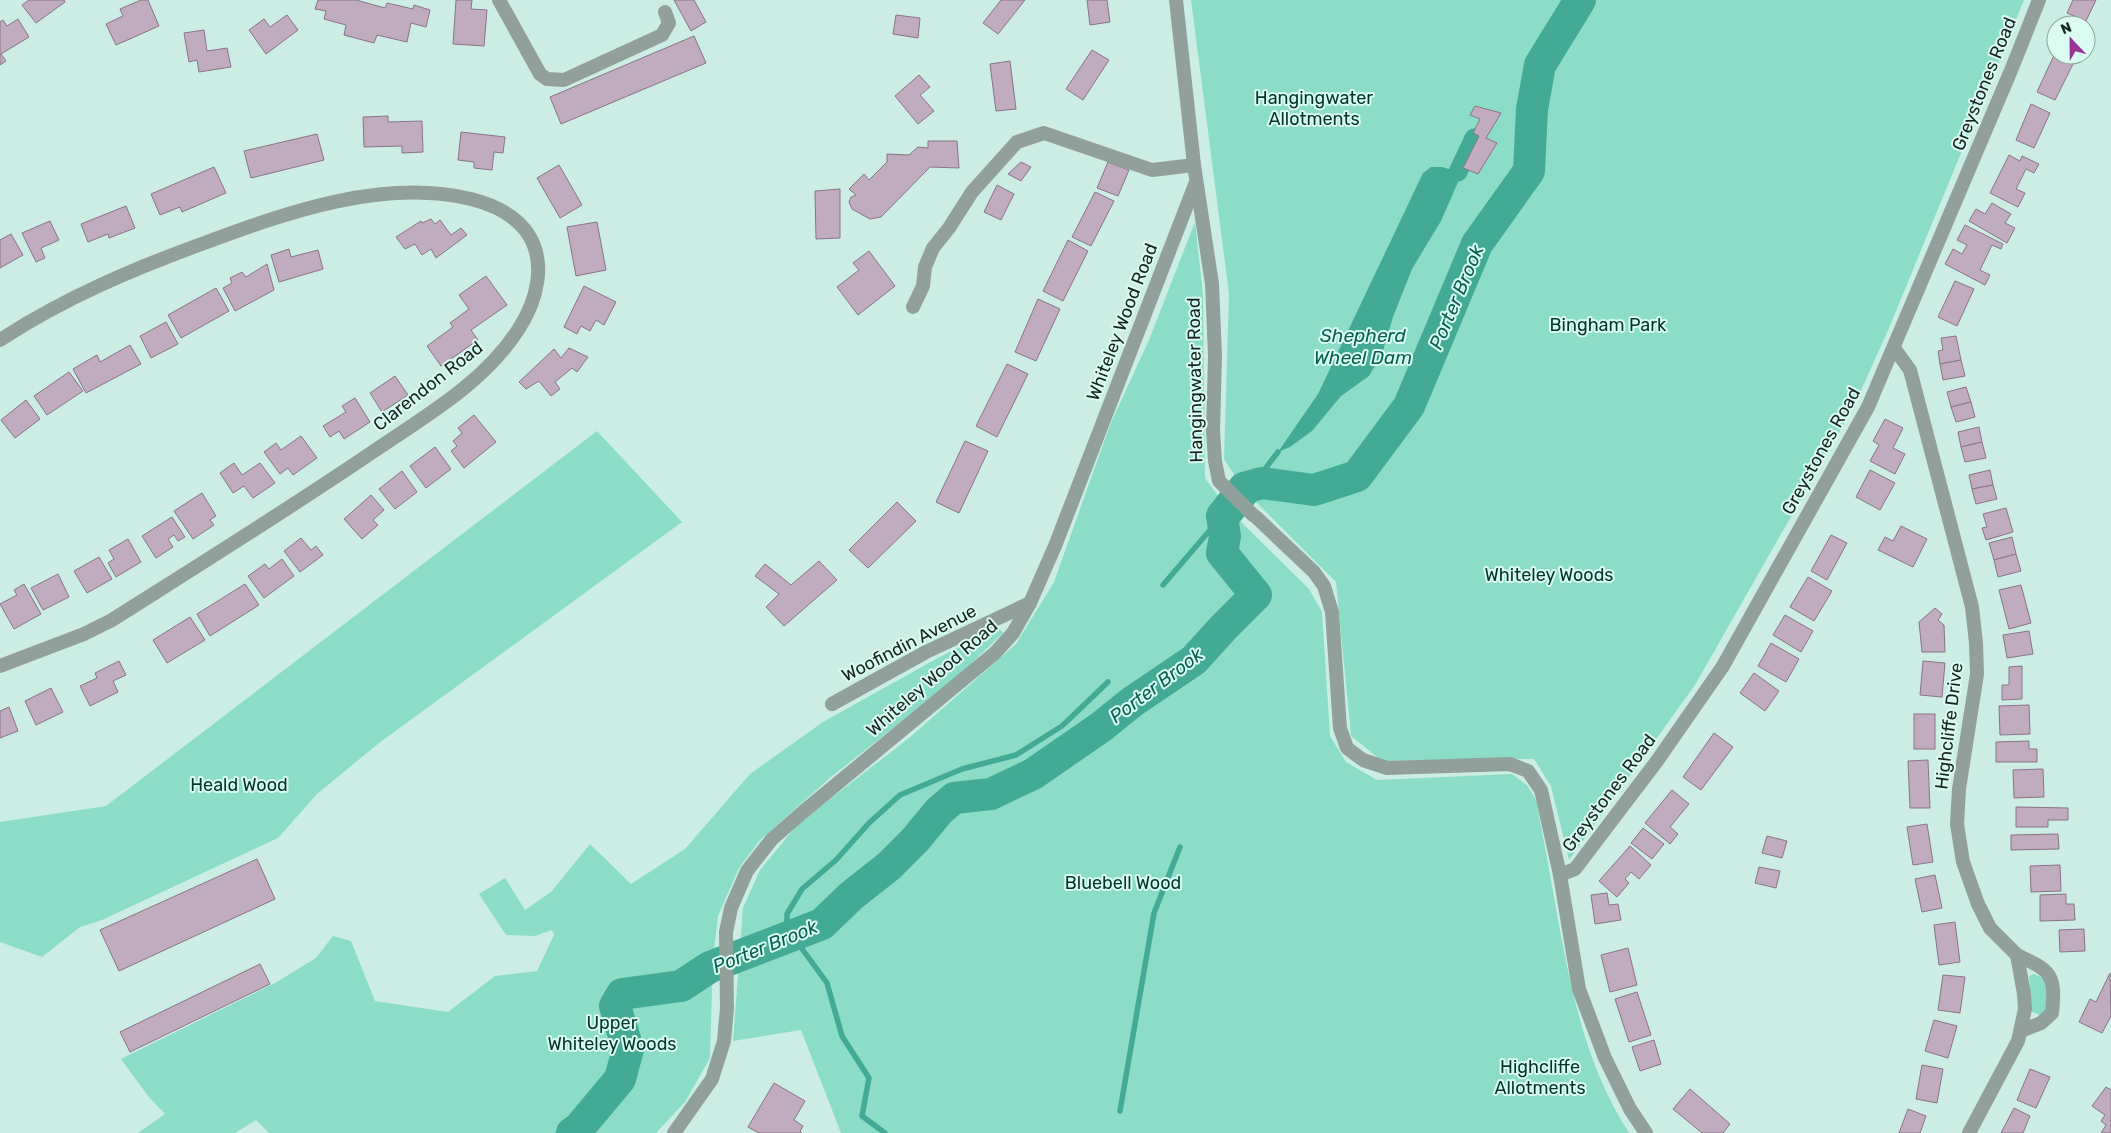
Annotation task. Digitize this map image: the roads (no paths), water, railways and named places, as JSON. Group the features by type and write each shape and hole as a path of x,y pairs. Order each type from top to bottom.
{"street":[{"path":"499,0 540,74 547,79 564,80 662,35 669,23 664,12"},
{"name":"Hangingwater Road","path":"1176,0 1196,182 1212,284 1215,356 1213,431 1215,461 1219,481 1314,572 1324,586 1332,612 1340,728 1347,748 1362,760 1386,768 1510,764 1528,771 1540,790 1560,874 1579,989 1605,1058 1630,1109 1646,1133"},
{"name":"Greystones Road","path":"1560,874 1575,869 1657,762 1723,666 1868,407 2012,68 2038,0"},
{"path":"912,307 923,286 925,267 933,248 949,228 972,192 1017,142 1044,132 1152,170 1194,165"},
{"name":"Whiteley Wood Road","path":"674,1133 712,1079 724,1041 727,1008 726,932 731,908 747,871 772,839 995,653 1014,633 1030,603 1058,538 1196,182"},
{"name":"Clarendon Road","path":"0,340 70,299 130,271 184,250 255,224 312,207 373,196 402,192 432,192 483,202 520,223 531,238 536,255 538,289 530,309 518,330 499,355 468,384 337,476 112,620 84,634 0,666"},
{"name":"Highcliffe Drive","path":"1894,348 1910,370 1972,607 1977,674 1958,790 1957,824 1963,862 1978,904 1990,928 2017,955 2039,965 2048,974 2054,993 2052,1013 2041,1023 2021,1031"},
{"name":"Woofindin Avenue","path":"832,704 926,652 1030,603"},
{"path":"1969,1133 2021,1031 2025,1008 2017,955"}],"water":[{"name":"Shepherd Wheel Dam","path":"1431,167 1442,167 1462,173 1441,221 1412,269 1393,317 1382,354 1369,376 1341,396 1312,431 1290,447 1278,452 1318,394 1423,173"}],"waterway":[{"name":"Porter Brook","path":"572,1133 579,1128 620,1079 628,1049 615,1006 622,994 681,986 710,967 822,924 851,896 889,866 915,840 939,811 954,798 991,794 1033,774 1101,727 1132,702 1194,660 1256,595 1222,553 1225,536 1222,516 1244,488 1262,483 1314,490 1357,476 1409,406 1477,244 1529,171 1532,109 1540,65 1580,0"},
{"path":"1458,172 1474,138"},
{"path":"1252,486 1278,452"},
{"path":"1225,536 1257,496 1286,487"},
{"path":"1163,585 1222,516"},
{"path":"787,937 787,914 802,889 836,860 869,823 900,795 962,769 1016,755 1062,726 1108,682"},
{"path":"1120,1111 1154,913 1180,847"},
{"path":"792,935 827,983 842,1036 869,1078 862,1116 885,1133"}],"park label":[{"name":"Hangingwater Allotments","path":"1314,108"},
{"name":"Bingham Park","path":"1608,325"},
{"name":"Whiteley Woods","path":"1549,575"},
{"name":"Heald Wood","path":"239,785"},
{"name":"Bluebell Wood","path":"1123,883"},
{"name":"Upper Whiteley Woods","path":"612,1033"},
{"name":"Highcliffe Allotments","path":"1540,1077"}]}
